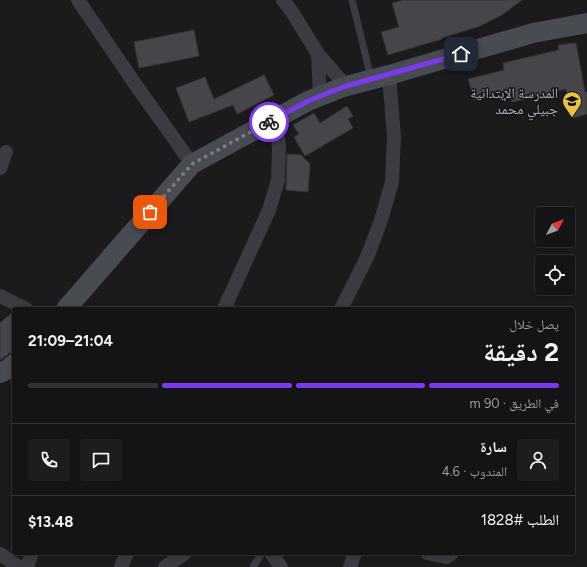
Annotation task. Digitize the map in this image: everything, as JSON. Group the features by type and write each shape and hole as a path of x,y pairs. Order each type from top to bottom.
{"street":[{"path":"78,0 132,81 192,164"},
{"path":"283,0 318,54 346,86"},
{"path":"68,307 192,164 276,118 308,101 346,86 533,33 587,23"},
{"path":"318,54 320,96"},
{"path":"342,307 368,255 381,220 392,182 394,137 380,77"},
{"path":"225,307 269,210 278,180 279,148 276,118"},
{"path":"0,168 6,152"},
{"path":"0,296 22,307"},
{"path":"0,373 12,366"},
{"path":"0,554 18,567"},
{"path":"27,567 31,555"},
{"path":"121,567 126,555"},
{"path":"165,567 182,555"},
{"path":"272,555 281,567"},
{"path":"350,567 354,555"},
{"path":"434,555 440,557 446,557 449,555"}],"lane":[{"path":"352,0 380,77"},
{"path":"253,567 261,555"}],"building":[{"path":"404,0 522,0 502,15 480,26 388,55 381,32 399,27 392,3"},
{"path":"194,30 199,56 139,68 134,42"},
{"path":"576,43 585,92 587,92 587,114 573,118 566,89 512,102 509,90 474,100 468,79 504,70 503,63 559,50 558,45"},
{"path":"264,75 274,95 237,114 233,105 189,122 176,88 205,77 214,99"},
{"path":"347,106 353,116 348,119 353,128 305,156 294,137 299,134 293,125 314,113 320,123"},
{"path":"287,154 301,155 310,164 308,192 286,190"},
{"path":"12,313 12,351 0,360 0,323"}],"way so far":[{"path":"150,212 192,164 269,122"}],"place":[{"name":"المدرسة الإبتدائية جبيلي محمد","path":"572,118"}],"route":[{"path":"269,122 308,101 343,87 461,54"}]}
